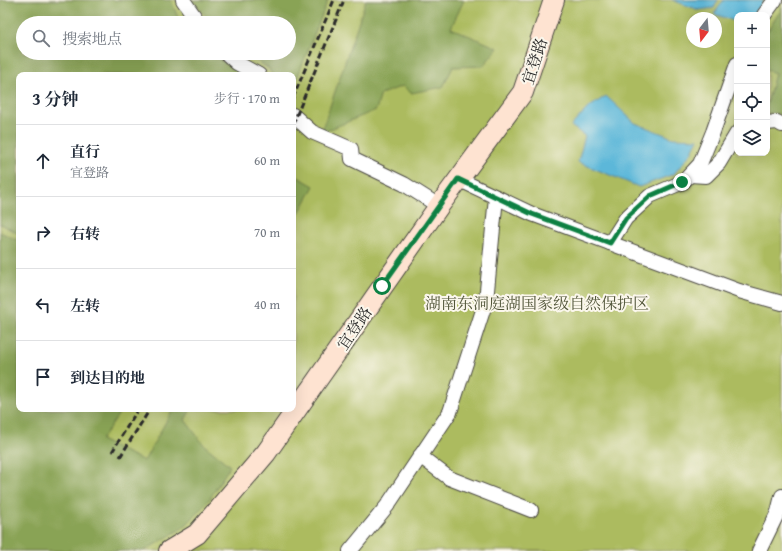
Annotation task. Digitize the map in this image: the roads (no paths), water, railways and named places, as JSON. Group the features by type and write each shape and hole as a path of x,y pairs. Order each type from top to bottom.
{"street":[{"path":"183,0 194,16"},
{"name":"宜登路","path":"296,410 458,179 523,92 554,0"},
{"path":"766,12 775,0"},
{"path":"234,60 254,72"},
{"path":"610,243 626,218 650,196 682,182 700,164 734,72"},
{"path":"296,118 312,132 351,149 352,159 404,184 439,206"},
{"path":"770,123 776,122 782,125"},
{"path":"690,175 706,176 720,163 734,138"},
{"path":"458,179 532,214 739,291 782,303"},
{"path":"350,551 387,506 450,412 486,301 496,197"},
{"name":"宜登路","path":"169,551 197,534 266,453 295,412"},
{"path":"420,456 449,478 530,510"},
{"path":"759,551 778,512 782,496"}],"water":[{"path":"672,0 718,0 714,8 699,10"},
{"path":"724,0 764,0 756,12 734,12 734,21 722,17 722,12 715,12"},
{"path":"606,96 635,123 673,138 698,139 691,153 674,174 639,187 578,162 585,136 571,126 588,108"}],"railway":[{"path":"296,91 334,0"},
{"path":"296,117 344,0"},
{"path":"112,452 136,412"},
{"path":"120,457 148,412"}],"park label":[{"name":"湖南东洞庭湖国家级自然保护区","path":"537,303"}]}
